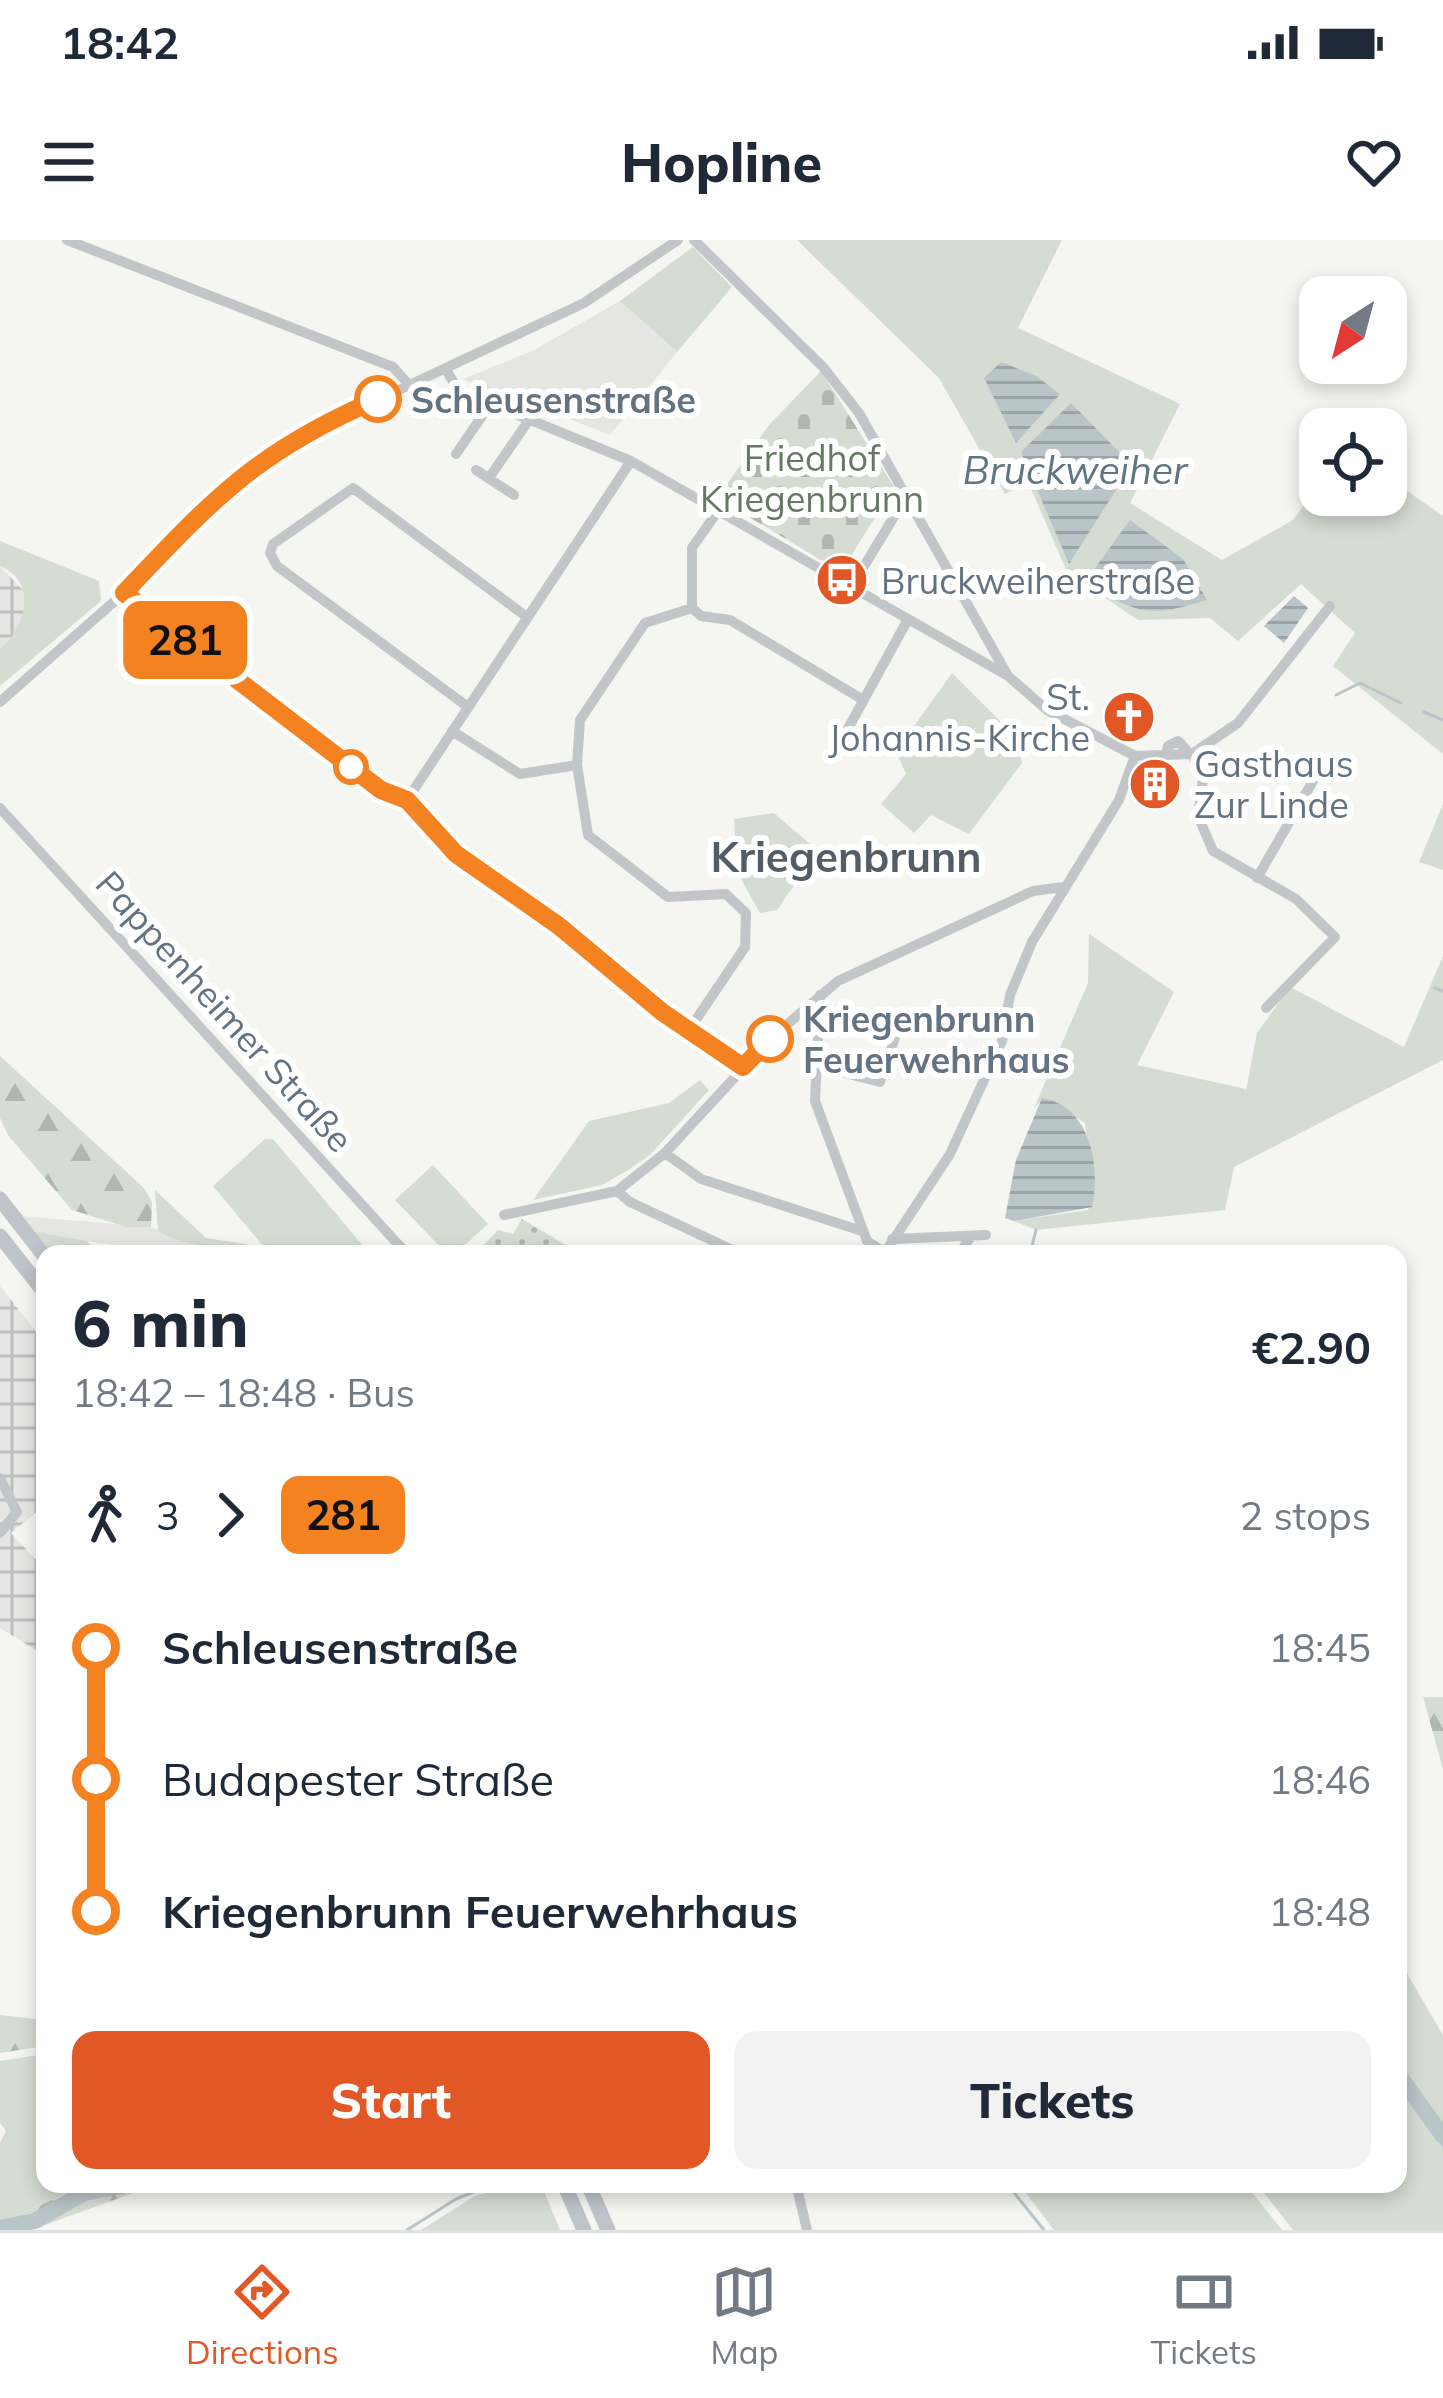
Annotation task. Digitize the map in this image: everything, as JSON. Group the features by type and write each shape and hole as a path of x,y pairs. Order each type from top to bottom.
{"highway":[{"path":"0,1199 36,1245"},
{"path":"0,1236 36,1282"},
{"path":"568,2193 582,2230"},
{"path":"591,2193 604,2230"}],"street":[{"path":"68,240 392,367 410,386"},
{"path":"0,702 124,593 246,470 314,427 584,303 678,240"},
{"path":"694,240 823,367 859,413 1008,676"},
{"path":"446,370 459,391 631,461 720,508 1008,676 1047,710 1135,756 1166,756 1168,746 1178,740 1203,779 1202,831 1213,851 1296,899 1336,937 1266,1008"},
{"path":"456,454 491,404"},
{"path":"489,478 529,420"},
{"path":"407,800 631,461"},
{"path":"476,470 514,494"},
{"path":"468,706 272,557 276,540 353,488 526,616"},
{"path":"852,586 906,497"},
{"path":"720,508 692,548 692,608 700,616 730,620 860,698"},
{"path":"124,593 381,790 407,800 456,854 743,1067"},
{"path":"1191,754 1238,723 1330,606"},
{"path":"689,1030 747,942 748,918 734,897 668,897 588,835 577,765 580,720 644,623 692,608"},
{"path":"844,734 860,698 908,620"},
{"path":"452,730 520,775 577,765"},
{"path":"889,1245 950,1154 1002,1041 1014,983 1063,887 1120,800 1135,756"},
{"path":"1257,878 1317,774"},
{"name":"Pappenheimer Straße","path":"0,808 398,1245"},
{"path":"504,1215 617,1191 664,1153 743,1067 820,995 863,966 992,908 1033,891 1063,887"},
{"path":"820,995 822,1019 814,1065 818,1114 862,1231 876,1245"},
{"path":"814,1065 880,1082 900,1023"},
{"path":"664,1153 701,1179 862,1231"},
{"path":"617,1191 630,1202 722,1245"},
{"path":"892,1239 986,1235"},
{"path":"965,1245 970,1238"},
{"path":"0,1478 17,1512 0,1533"},
{"path":"797,2193 803,2229"},
{"path":"582,2230 604,2230"}],"shaded area":[{"path":"620,301 677,352 610,435 541,408 537,415 463,379 532,351"},
{"path":"0,566 23,590 26,613 14,637 0,649"},
{"path":"21,1216 151,1227 189,1242 215,1245 117,1245 32,1231"},
{"path":"0,1286 36,1332 36,1512 11,1533 36,1559 36,1650 0,1628"}],"green space":[{"path":"797,240 1062,240 1018,328 1180,404 1130,503 1222,560 1293,520 1299,512 1299,516 1407,516 1407,491 1443,516 1443,754 1333,666 1355,633 1301,584 1238,641 1210,618 1138,620 1067,572 1029,484 1005,494 939,378"},
{"path":"693,247 732,287 677,352 620,301"},
{"name":"Friedhof Kriegenbrunn","path":"821,371 894,487 841,572 717,498 769,425"},
{"path":"0,541 99,581 101,601 0,686 0,649 21,618 24,594 12,573 0,566"},
{"path":"952,673 1016,737 1022,763 969,834 931,815 914,833 881,804 906,774 896,751"},
{"path":"1443,804 1443,870 1419,862"},
{"path":"774,813 818,851 777,910 760,913 737,872 734,819"},
{"path":"1089,934 1174,992 1137,1065 1246,1089 1245,1096 1257,1033 1290,987 1404,1047 1443,956 1443,1060 1234,1167 1225,1210 1036,1230 1014,1221 1088,1210 1094,1195 1085,1123 1043,1098 1034,1108 1088,983"},
{"path":"0,1056 144,1188 152,1202 151,1227 126,1227 72,1210 8,1135 0,1118"},
{"path":"700,1080 709,1090 650,1155 602,1185 533,1200 589,1121 669,1103"},
{"path":"265,1139 273,1139 362,1245 262,1245 213,1186"},
{"path":"433,1165 488,1224 465,1245 438,1245 395,1200"},
{"path":"155,1190 206,1238 251,1245 198,1245 158,1231"},
{"path":"522,1219 566,1245 484,1245 498,1230 513,1234"},
{"path":"32,1231 90,1245 44,1245"},
{"path":"1423,1697 1443,1697 1443,1769"},
{"path":"1407,1973 1443,2035 1443,2138 1407,2082"},
{"path":"0,2015 36,2019 36,2047 0,2053"},
{"path":"36,2055 36,2193 69,2193 0,2222 0,2143 6,2131 0,2123 0,2061"},
{"path":"1407,2099 1443,2148 1443,2230 1293,2230 1264,2193 1407,2193"},
{"path":"69,2193 133,2193 31,2230 0,2230 0,2222"},
{"path":"545,2193 560,2230 421,2230 475,2196"},
{"path":"1026,2193 1252,2193 1282,2230 1054,2230"}],"water":[{"name":"Bruckweiher","path":"1001,362 1036,376 1060,394 1016,443 984,378"},
{"name":"Bruckweiher","path":"1071,403 1132,465 1069,564 1021,452"},
{"name":"Bruckweiher","path":"1130,520 1183,559 1207,600 1143,610 1085,582"},
{"path":"1294,596 1308,608 1284,643 1264,626"},
{"path":"1042,1098 1071,1112 1088,1140 1095,1173 1092,1207 1014,1221 1005,1218 1016,1160"},
{"path":"1407,2082 1443,2138 1443,2148 1407,2099"}],"waterway":[{"path":"1336,695 1360,683 1401,703"},
{"path":"1424,712 1443,720"},
{"path":"1435,988 1443,991"},
{"path":"1032,1245 1036,1230"},
{"path":"1407,2086 1443,2136"},
{"path":"0,2228 35,2221 84,2193"},
{"path":"407,2230 471,2193"},
{"path":"1014,2193 1044,2230"}],"bus line":[{"name":"281","path":"378,399 314,427 246,470 124,593 381,790 407,800 456,854 588,948 662,1012 743,1067 770,1039"}],"place":[{"name":"Schleusenstraße","path":"378,399"},
{"name":"Bruckweiherstraße","path":"842,580"},
{"name":"St. Johannis-Kirche","path":"1129,717"},
{"name":"Gasthaus Zur Linde","path":"1155,784"},
{"name":"Kriegenbrunn Feuerwehrhaus","path":"770,1039"}],"district":[{"name":"Kriegenbrunn","path":"846,856"}]}
